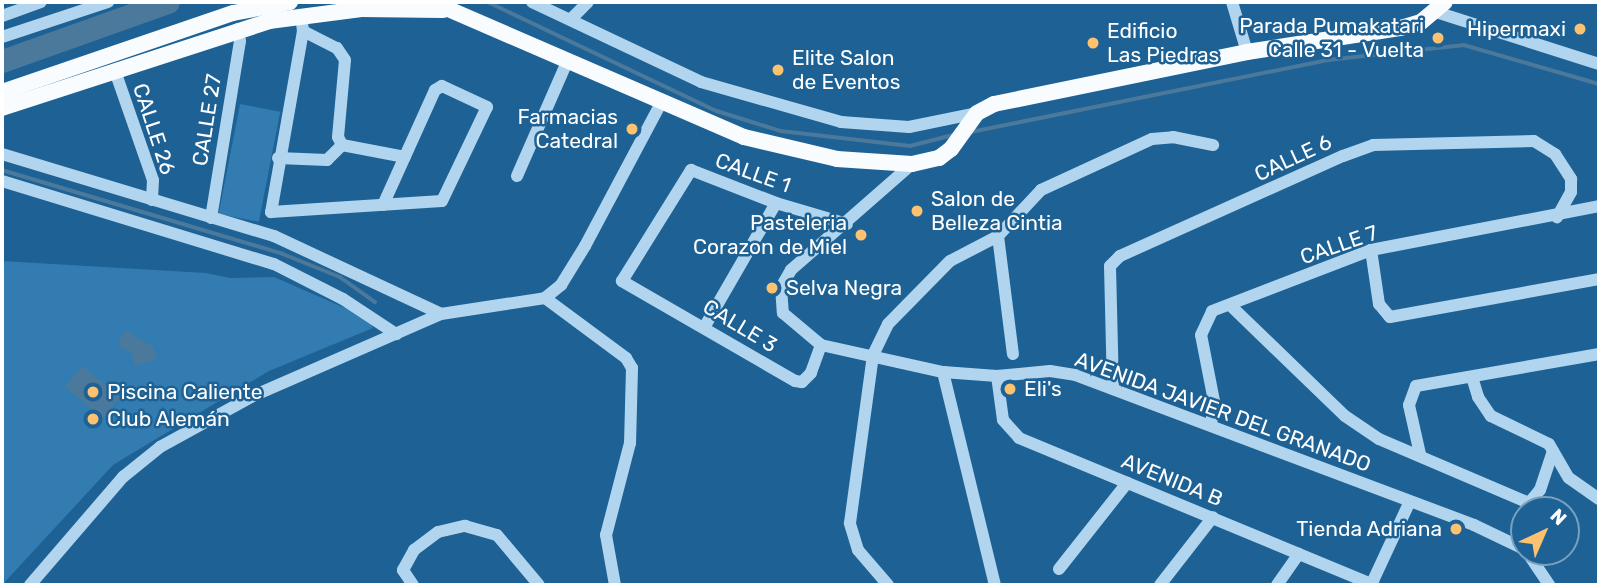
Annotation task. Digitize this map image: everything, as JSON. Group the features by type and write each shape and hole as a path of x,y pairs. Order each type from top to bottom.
{"main road":[{"path":"2,108 112,63 290,2"},
{"path":"432,2 744,137 837,159 912,164 939,158 957,141 973,118 994,104 1247,52 1401,28 1440,7"},
{"path":"235,21 398,8 453,11"},
{"path":"2,92 112,63"}],"street":[{"path":"2,16 41,2"},
{"path":"2,37 108,2"},
{"path":"532,2 701,82 841,122 909,127 973,118"},
{"path":"570,19 588,2"},
{"path":"1232,2 1247,52"},
{"path":"1440,7 1599,64"},
{"path":"301,16 337,48 345,60 338,137 342,145"},
{"path":"301,16 271,212 383,205 442,201 487,107 439,87 383,205"},
{"name":"CALLE 27","path":"211,218 240,41 235,21"},
{"path":"517,176 566,62"},
{"name":"CALLE 26","path":"112,63 153,180 152,200"},
{"path":"30,585 123,477 147,456 253,396 441,314 545,298 561,285 585,246 661,103"},
{"path":"888,585 858,550 850,523 873,355 888,324 950,261 998,236 1041,190 1152,139 1173,137 1213,145"},
{"name":"CALLE 6","path":"1113,389 1110,266 1120,256 1343,156 1373,145 1534,141 1555,154 1571,178 1571,192 1557,217"},
{"path":"342,145 405,157"},
{"path":"278,158 327,160 342,145"},
{"path":"2,154 305,248 441,314"},
{"name":"AVENIDA JAVIER DEL GRANADO","path":"912,164 847,225 791,271 781,287 783,313 821,345 943,372 997,376 1050,371 1113,389 1409,501 1510,544"},
{"name":"CALLE 1","path":"622,281 691,170 776,204 847,225"},
{"path":"2,181 274,264 343,299 397,334"},
{"path":"705,326 776,204"},
{"name":"CALLE 7","path":"1211,425 1214,401 1202,325 1212,311 1231,306 1371,250 1557,217 1599,206"},
{"path":"998,236 1013,354"},
{"path":"1371,250 1379,304 1390,317 1599,279"},
{"name":"CALLE 3","path":"622,281 705,326 795,382 802,382 810,373 821,345"},
{"path":"545,298 626,358 632,368 630,443 606,535 615,585"},
{"path":"1231,306 1345,416 1379,439 1420,454 1529,503 1540,490 1553,450"},
{"path":"1420,454 1409,405 1411,390 1599,354"},
{"path":"943,372 995,585"},
{"name":"AVENIDA B","path":"997,376 1003,420 1012,433 1126,483 1373,584"},
{"path":"1472,377 1491,416 1509,428 1539,437 1553,450 1569,478 1599,499"},
{"path":"1059,569 1126,483"},
{"path":"1373,584 1409,501"},
{"path":"1160,585 1213,517"},
{"path":"413,585 403,570 414,550 438,532 465,526 497,535 539,585"},
{"path":"1277,585 1299,554"},
{"name":"AVENIDA JAVIER DEL GRANADO","path":"1536,566 1549,585"}],"shaded area":[{"path":"240,104 280,112 259,222 219,214"},
{"name":"Club Alemán","path":"2,261 206,273 230,278 274,277 368,318 373,328 269,371 113,465 2,585"},
{"path":"125,330 153,347 157,359 135,366 131,353 117,345"},
{"name":"Piscina Caliente","path":"82,366 120,397 103,418 65,387"}],"waterway":[{"path":"2,61 168,2"},
{"path":"488,2 717,111 781,131 910,146 953,135"},
{"path":"971,132 1328,60 1464,45 1599,84"},
{"path":"2,170 283,254 340,277 375,302"}],"place":[{"name":"Hipermaxi","path":"1580,29"},
{"name":"Parada Pumakatari Calle 31 - Vuelta","path":"1438,38"},
{"name":"Edificio Las Piedras","path":"1093,43"},
{"name":"Elite Salon de Eventos","path":"778,70"},
{"name":"Farmacias Catedral","path":"632,129"},
{"name":"Salon de Belleza Cintia","path":"917,211"},
{"name":"Pasteleria Corazon de Miel","path":"861,235"},
{"name":"Selva Negra","path":"772,288"},
{"name":"Eli's","path":"1010,389"},
{"name":"Piscina Caliente","path":"93,392"},
{"name":"Club Alemán","path":"93,419"},
{"name":"Tienda Adriana","path":"1456,529"}]}
